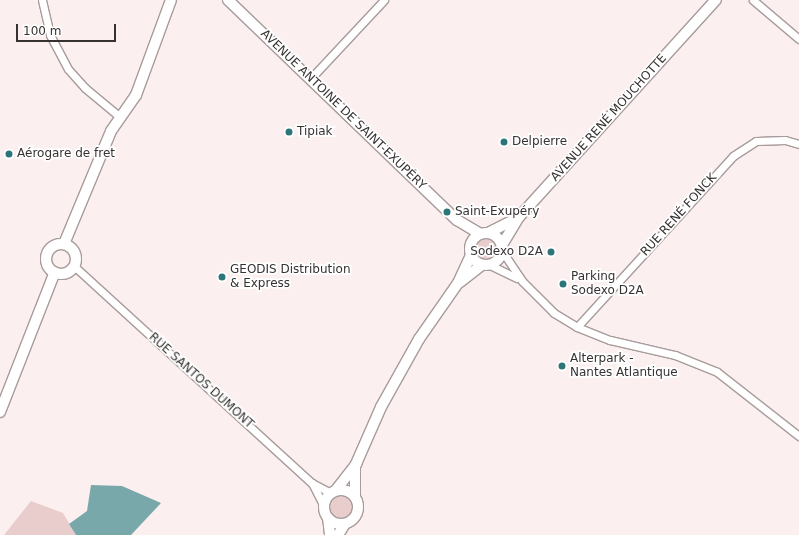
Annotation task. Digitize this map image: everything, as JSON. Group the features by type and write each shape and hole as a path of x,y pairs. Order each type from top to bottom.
{"street":[{"path":"42,0 50,35 68,69 85,88 120,117"},
{"path":"64,244 120,117 136,95 171,0"},
{"name":"AVENUE ANTOINE DE SAINT-EXUPÉRY","path":"228,0 458,220 484,233"},
{"path":"311,78 384,0"},
{"name":"AVENUE RENÉ MOUCHOTTE","path":"699,19 707,0"},
{"name":"AVENUE RENÉ MOUCHOTTE","path":"502,248 519,217 716,0"},
{"path":"753,0 799,39"},
{"path":"758,0 764,10"},
{"name":"RUE RENÉ FONCK","path":"578,328 733,156 756,141 785,140 799,144"},
{"name":"AVENUE RENÉ MOUCHOTTE","path":"484,233 519,217"},
{"name":"AVENUE ANTOINE DE SAINT-EXUPÉRY","path":"458,220 470,250"},
{"path":"324,505 356,464 400,373 458,283 470,250 484,233 496,236 522,281 554,313 578,328 610,340 675,355 718,372 799,436"},
{"path":"64,244 74,252 74,266 63,274 55,272 47,266 46,256 50,248 64,244"},
{"path":"458,283 486,265 498,261 502,248"},
{"path":"470,250 486,265 522,281"},
{"name":"RUE SANTOS DUMONT","path":"74,266 312,483 333,492"},
{"path":"0,412 55,272"},
{"path":"338,535 346,524 357,514 355,497 356,464"},
{"path":"312,483 324,505 328,518 330,535"},
{"path":"333,492 355,497"},
{"path":"328,518 336,524 346,524"}],"shaded area":[{"path":"482,239 490,239 497,246 497,254 490,261 482,261 475,254 475,246"},
{"path":"336,495 346,495 353,502 353,512 346,519 336,519 329,512 329,502"},
{"path":"31,501 63,513 76,535 4,535"}],"water":[{"path":"91,485 122,486 161,503 131,535 76,535 69,524 87,511"}],"place":[{"name":"Tipiak","path":"289,132"},
{"name":"Delpierre","path":"504,142"},
{"name":"Aérogare de fret","path":"9,154"},
{"name":"Saint-Exupéry","path":"447,212"},
{"name":"Sodexo D2A","path":"551,252"},
{"name":"GEODIS Distribution & Express","path":"222,277"},
{"name":"Parking Sodexo D2A","path":"563,284"},
{"name":"Alterpark - Nantes Atlantique","path":"562,366"}]}
